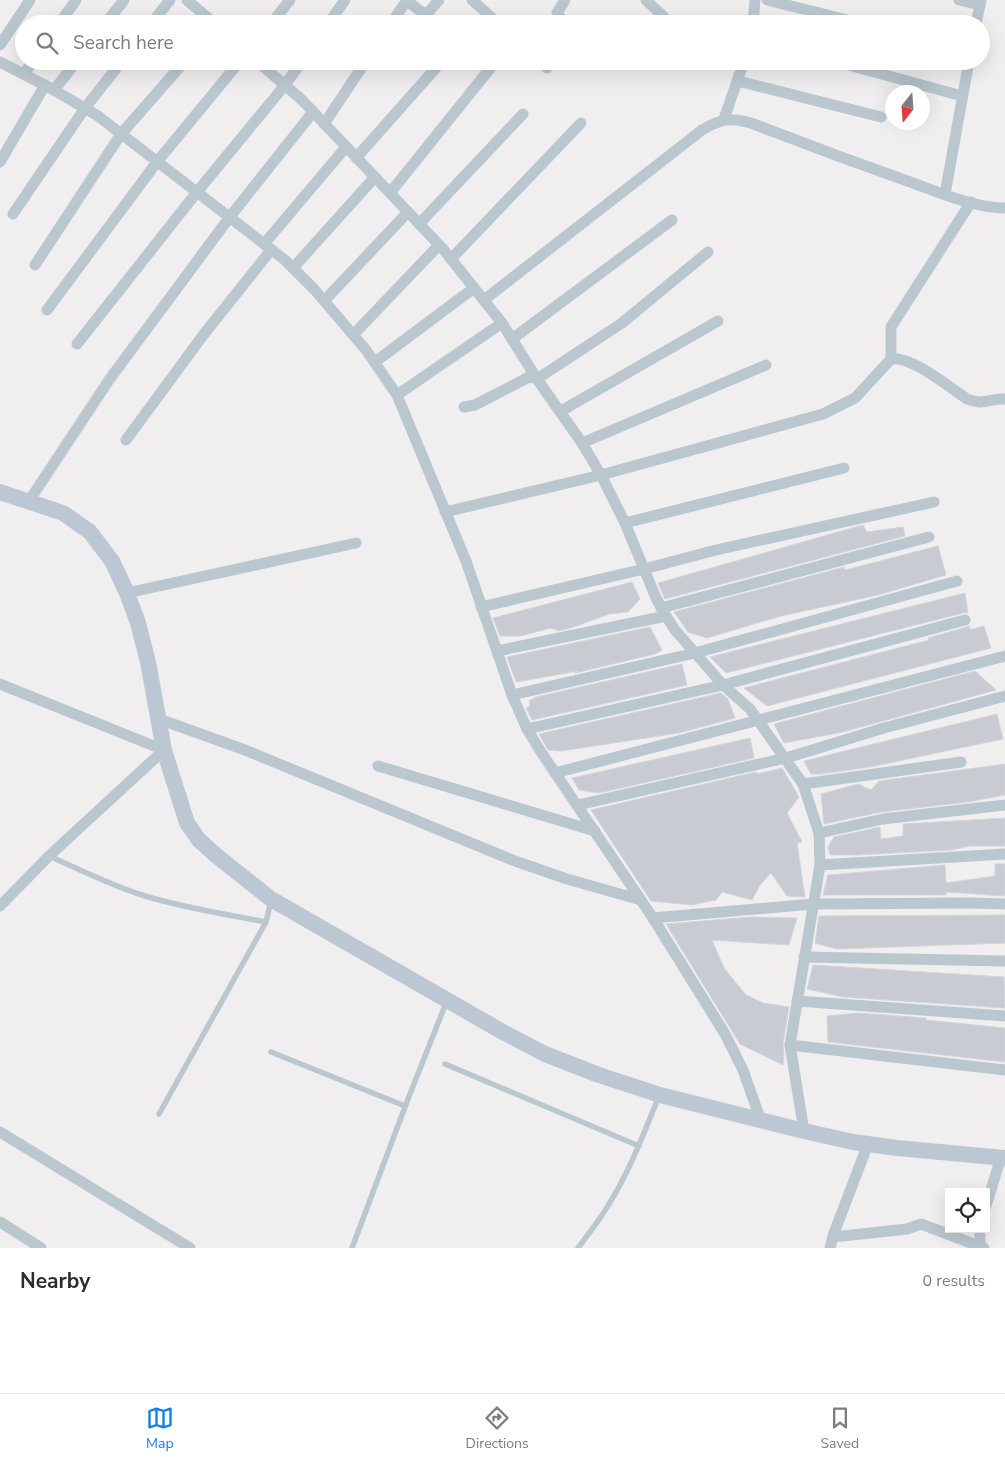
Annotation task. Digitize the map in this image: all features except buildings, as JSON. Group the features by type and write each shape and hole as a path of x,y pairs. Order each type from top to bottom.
{"street":[{"path":"20,15 30,0"},
{"path":"65,15 76,0"},
{"path":"113,15 124,0"},
{"path":"158,15 170,0"},
{"path":"187,0 204,15"},
{"path":"278,15 290,0"},
{"path":"334,15 345,0"},
{"path":"397,15 407,0 426,15 439,0"},
{"path":"472,0 489,15"},
{"path":"559,15 557,13 566,0"},
{"path":"646,0 662,15"},
{"path":"754,15 755,0"},
{"path":"767,0 827,15"},
{"path":"959,0 981,3"},
{"path":"0,45 15,22"},
{"path":"2,66 24,74 85,108 267,247 293,268 325,300 375,362 397,395 466,561 512,695 527,729 653,918 725,1034 742,1070 761,1121"},
{"path":"24,74 27,70"},
{"path":"0,162 50,88 67,70"},
{"path":"13,214 85,108 115,70"},
{"path":"35,265 121,134 177,70"},
{"path":"47,310 157,162 233,70"},
{"path":"268,70 324,124 420,224 451,259 502,323 537,379 582,443 601,475 625,523 664,612 694,653 723,685 750,709 803,784 819,833 820,865 790,1045 804,1131"},
{"path":"77,344 296,70"},
{"path":"324,124 360,70"},
{"path":"356,158 434,70"},
{"path":"390,193 489,70"},
{"path":"724,119 741,70"},
{"path":"867,70 962,96"},
{"path":"945,194 967,70"},
{"path":"738,81 881,117"},
{"path":"29,501 109,380 229,218 312,112"},
{"path":"420,224 523,114"},
{"path":"484,300 702,130 724,119 737,119 751,123 844,159 945,194 971,202 1005,208"},
{"path":"451,259 582,123"},
{"path":"126,440 267,247 346,147"},
{"path":"293,268 374,177"},
{"path":"892,359 891,327 971,202"},
{"path":"325,300 408,212"},
{"path":"512,339 672,220"},
{"path":"354,334 439,245"},
{"path":"464,407 475,405 529,377 537,379 622,324 708,252"},
{"path":"375,362 474,288"},
{"path":"561,411 718,321"},
{"path":"397,395 502,323"},
{"path":"445,512 601,475 823,414 855,398 892,359 901,358 915,364 976,403 998,398 1005,399"},
{"path":"582,443 766,365"},
{"path":"625,523 844,468"},
{"path":"0,492 63,513 90,532 112,560 127,593 140,631 164,750 187,822 199,840 272,899 501,1031 545,1054 599,1075 660,1094 761,1121 868,1144 1003,1157 990,1194"},
{"path":"481,607 716,550 934,502"},
{"path":"497,651 664,612 929,537"},
{"path":"127,593 356,543"},
{"path":"512,695 694,653 958,581"},
{"path":"527,729 723,685 965,620"},
{"path":"555,773 1005,656"},
{"path":"0,684 164,750"},
{"path":"578,805 786,758 884,728 1005,696"},
{"path":"159,719 246,750 515,861 567,879 641,900"},
{"path":"0,906 49,856 164,750"},
{"path":"803,784 960,762"},
{"path":"378,766 595,831"},
{"path":"819,833 883,819 1005,805"},
{"path":"820,865 1005,854"},
{"path":"653,918 813,904 971,902 1005,904"},
{"path":"804,957 1005,961"},
{"path":"797,1001 1005,1016"},
{"path":"790,1045 1005,1070"},
{"path":"0,1132 190,1248"},
{"path":"832,1242 868,1144"},
{"path":"0,1222 41,1248"},
{"path":"832,1242 907,1229 920,1224 982,1248 980,1233"}],"lane":[{"path":"49,856 146,897 186,907 266,922"},
{"path":"159,1114 266,922 272,899"},
{"path":"352,1248 405,1106 448,1000"},
{"path":"271,1052 405,1106"},
{"path":"445,1064 639,1146"},
{"path":"578,1248 608,1206 639,1146 660,1094"}]}
